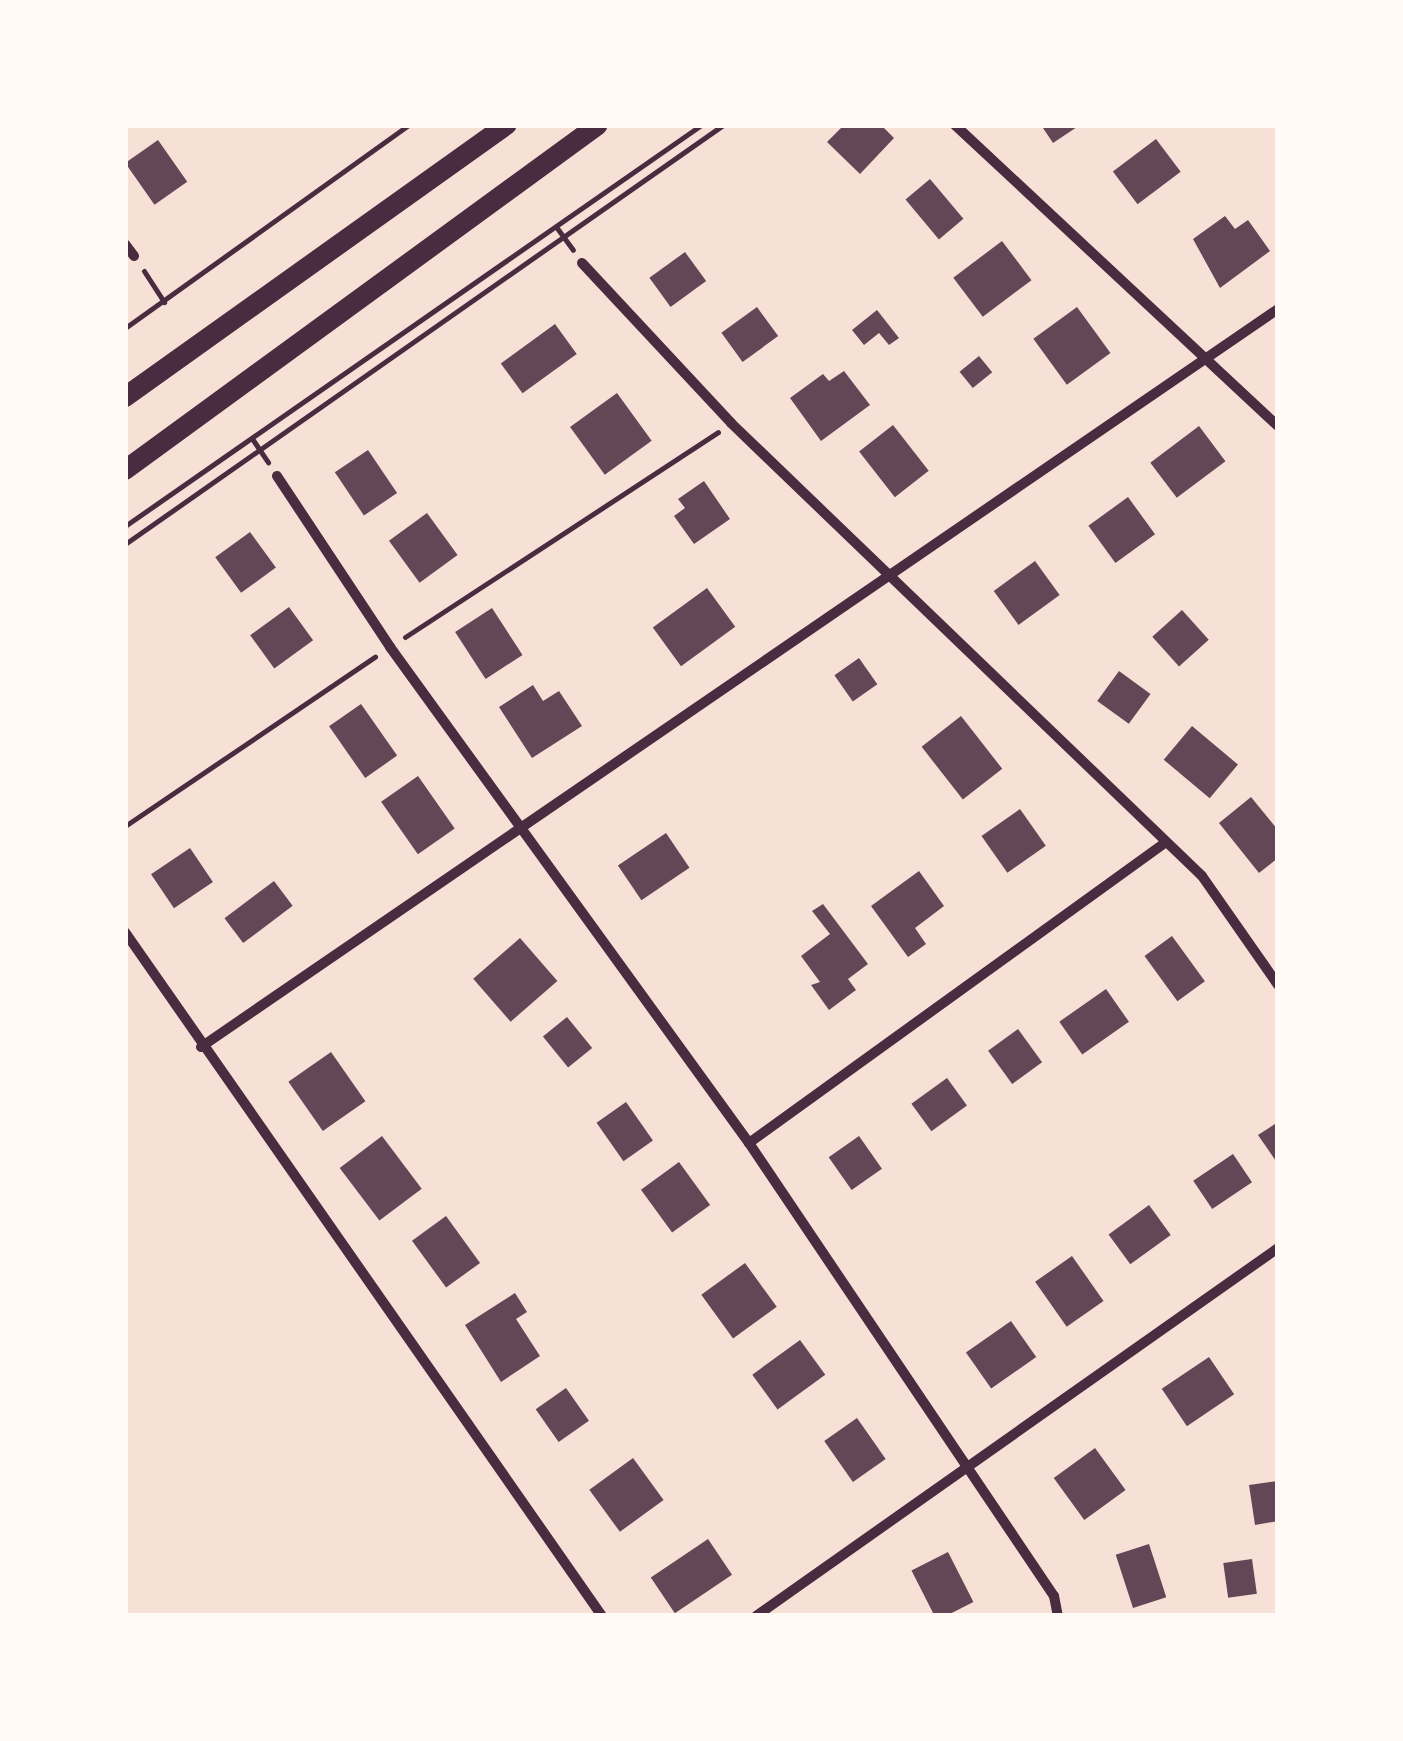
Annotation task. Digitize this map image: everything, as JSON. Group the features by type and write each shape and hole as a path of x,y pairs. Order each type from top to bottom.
{"main road":[{"path":"125,397 506,125"},
{"path":"125,470 598,125"}],"street":[{"path":"956,125 1278,426"},
{"path":"125,244 134,256"},
{"path":"582,263 732,423 895,577 1218,895 1278,985"},
{"path":"201,1047 895,577 1204,356 1278,309"},
{"path":"277,476 390,647 749,1143 1054,1596 1058,1616"},
{"path":"749,1143 1166,842"},
{"path":"125,932 201,1047 602,1616"},
{"path":"756,1616 1278,1248"}],"path":[{"path":"125,328 409,125"},
{"path":"125,526 701,125"},
{"path":"125,544 723,125"},
{"path":"557,228 582,263"},
{"path":"134,256 164,302"},
{"path":"125,826 732,423"},
{"path":"253,440 277,476"}],"building":[{"path":"844,125 881,125 894,138 860,174 827,142"},
{"path":"1041,125 1080,125 1053,143"},
{"path":"1156,139 1181,172 1138,204 1113,171"},
{"path":"158,140 187,182 154,205 125,163"},
{"path":"930,179 963,219 939,239 905,200"},
{"path":"1225,216 1235,229 1248,220 1270,251 1220,288 1193,239"},
{"path":"1002,241 1031,280 983,317 953,278"},
{"path":"685,252 706,281 671,307 649,278"},
{"path":"757,307 778,336 743,362 721,333"},
{"path":"1077,307 1111,353 1067,385 1033,339"},
{"path":"877,310 899,338 889,345 879,333 864,345 852,330"},
{"path":"555,324 577,354 523,393 501,363"},
{"path":"979,356 992,372 973,388 960,372"},
{"path":"844,371 870,405 821,441 790,398 823,374 829,381"},
{"path":"617,393 652,441 605,475 570,427"},
{"path":"893,425 929,471 895,497 859,451"},
{"path":"1199,426 1225,461 1177,498 1150,463"},
{"path":"368,450 397,493 364,515 335,472"},
{"path":"704,481 730,519 694,544 674,516 685,508 678,499"},
{"path":"1128,497 1155,534 1115,563 1088,526"},
{"path":"427,513 458,555 420,583 389,541"},
{"path":"250,532 276,568 241,593 215,557"},
{"path":"1035,561 1060,595 1018,625 994,591"},
{"path":"707,588 735,627 681,666 653,627"},
{"path":"289,607 313,640 274,668 250,635"},
{"path":"492,608 522,655 486,679 455,632"},
{"path":"1182,610 1209,640 1179,666 1152,637"},
{"path":"859,658 877,684 853,701 834,675"},
{"path":"1119,671 1151,694 1129,724 1097,701"},
{"path":"533,685 543,701 559,691 582,726 532,758 499,707"},
{"path":"361,704 397,756 365,778 329,726"},
{"path":"961,716 1002,769 963,800 922,747"},
{"path":"1192,726 1238,765 1210,798 1164,760"},
{"path":"418,776 455,828 418,854 381,802"},
{"path":"1251,797 1278,830 1278,858 1259,873 1219,823"},
{"path":"1020,809 1046,846 1007,873 981,836"},
{"path":"666,833 689,868 641,900 618,865"},
{"path":"190,848 213,882 174,908 151,874"},
{"path":"919,871 944,906 915,928 926,944 908,957 871,906"},
{"path":"274,881 293,906 243,943 224,918"},
{"path":"823,904 868,964 848,979 856,990 829,1010 811,985 820,982 801,956 830,934 812,911"},
{"path":"1172,936 1205,981 1177,1001 1144,956"},
{"path":"520,938 557,981 511,1022 473,979"},
{"path":"1106,989 1129,1022 1082,1054 1059,1022"},
{"path":"567,1017 592,1048 568,1068 543,1037"},
{"path":"1018,1029 1042,1062 1012,1084 988,1051"},
{"path":"331,1052 365,1101 323,1131 288,1082"},
{"path":"947,1078 967,1106 931,1131 911,1104"},
{"path":"626,1102 653,1141 623,1161 597,1123"},
{"path":"1278,1122 1278,1164 1258,1135"},
{"path":"382,1136 422,1189 379,1221 340,1168"},
{"path":"859,1136 882,1169 852,1190 829,1157"},
{"path":"1233,1154 1252,1182 1212,1209 1193,1181"},
{"path":"679,1162 710,1205 672,1233 641,1190"},
{"path":"1149,1205 1171,1235 1130,1264 1109,1234"},
{"path":"446,1216 480,1263 446,1288 412,1241"},
{"path":"1072,1256 1104,1301 1067,1327 1035,1282"},
{"path":"745,1263 777,1307 733,1338 701,1295"},
{"path":"515,1293 527,1312 516,1319 540,1356 501,1382 465,1325"},
{"path":"1011,1321 1036,1357 991,1389 966,1353"},
{"path":"800,1340 825,1375 778,1409 752,1375"},
{"path":"1209,1357 1234,1394 1187,1426 1162,1389"},
{"path":"566,1388 589,1421 559,1442 536,1409"},
{"path":"857,1418 886,1459 853,1482 824,1441"},
{"path":"1095,1448 1126,1490 1084,1520 1054,1478"},
{"path":"633,1458 664,1500 620,1532 589,1490"},
{"path":"1278,1481 1278,1521 1255,1525 1249,1485"},
{"path":"708,1539 732,1575 675,1613 651,1578"},
{"path":"1149,1544 1166,1597 1133,1608 1116,1555"},
{"path":"948,1552 973,1602 946,1616 935,1616 911,1571"},
{"path":"1252,1559 1257,1594 1228,1598 1223,1563"}]}
